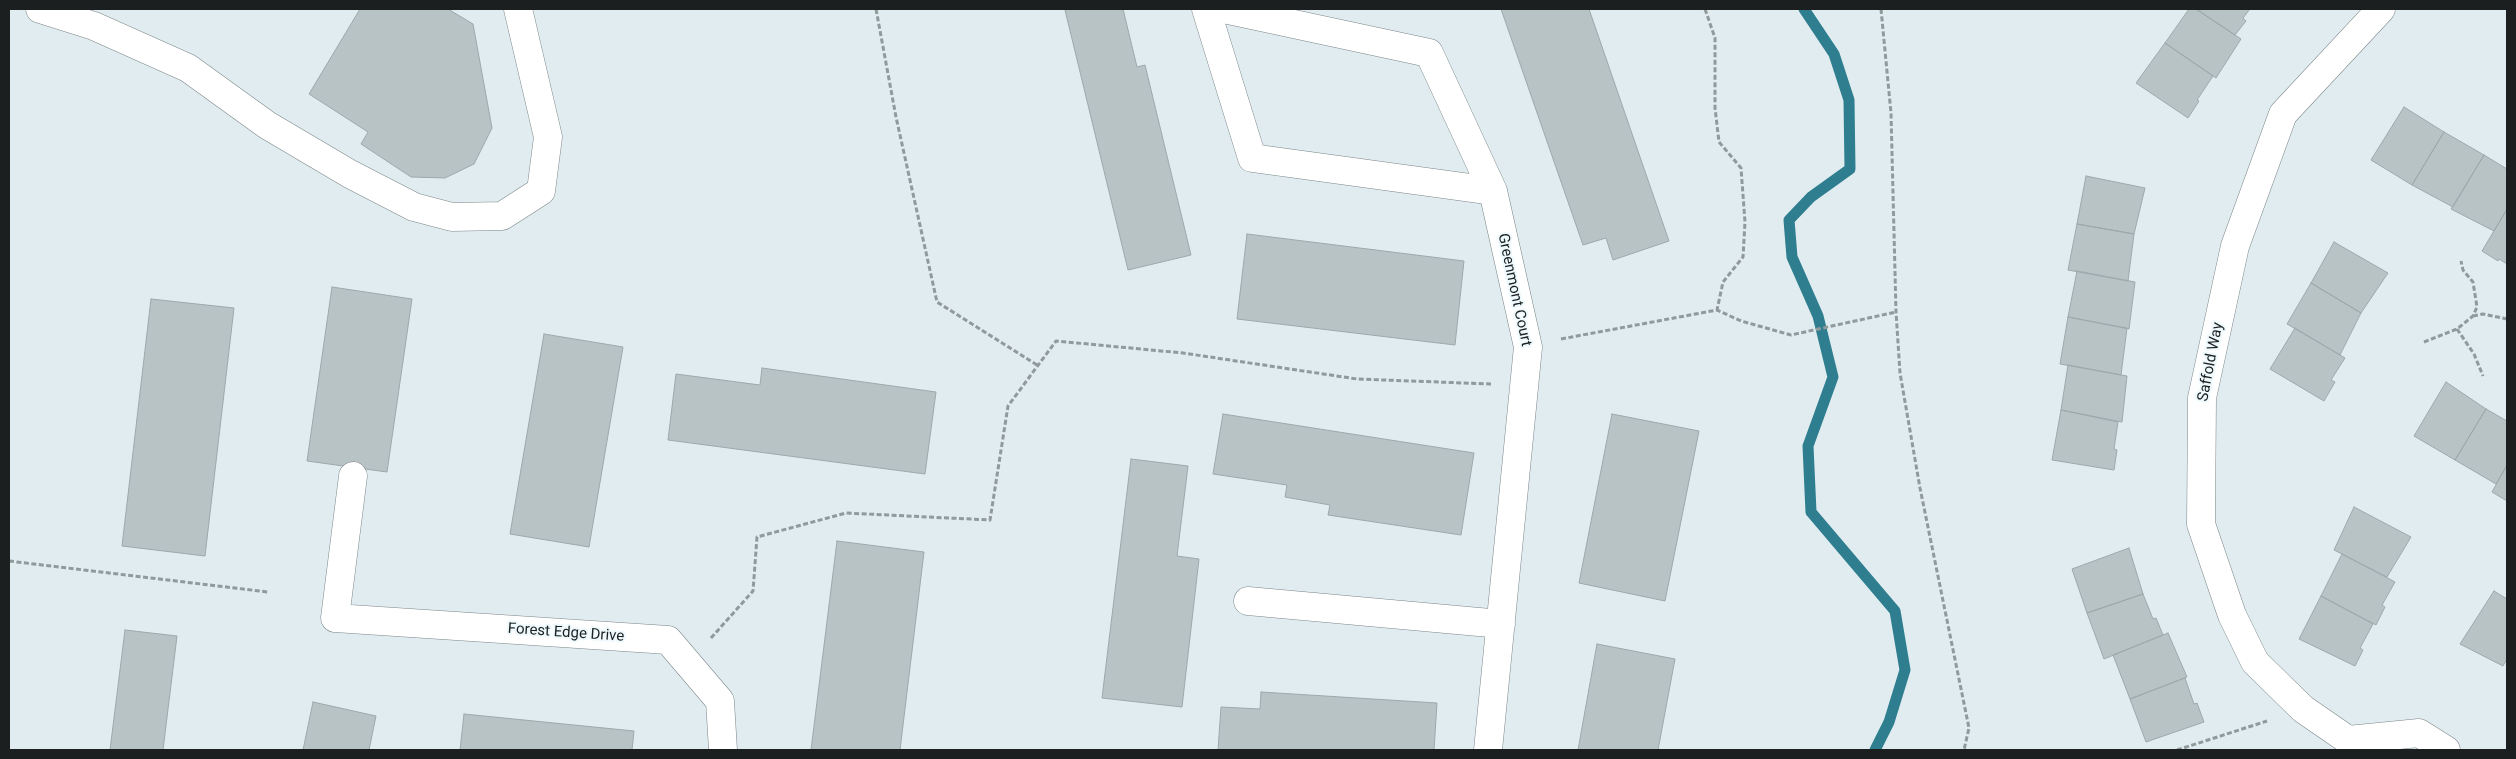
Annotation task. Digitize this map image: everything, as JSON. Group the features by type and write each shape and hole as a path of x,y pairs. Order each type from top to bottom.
{"street":[{"path":"40,9 94,26 188,68 267,125 350,174 414,207 452,217 502,216 541,191 548,137 518,9"},
{"path":"1206,9 1252,158 1493,191"},
{"name":"Greenmont Court","path":"1224,9 1429,52 1493,191 1528,347 1488,750"},
{"name":"Saffold Way","path":"2381,9 2283,114 2235,246 2202,398 2201,524 2232,615 2255,662 2303,709 2351,745 2418,734 2446,750"},
{"name":"Forest Edge Drive","path":"352,476 335,618 668,640 720,702 722,750"},
{"path":"1248,601 1501,624"}],"path":[{"path":"876,9 896,118 938,302 1038,366"},
{"path":"1705,9 1715,38 1715,108 1719,142 1741,168 1745,222 1743,257 1723,282 1717,310"},
{"path":"1881,9 1891,122 1896,312 1900,373 1920,488 1969,728 1964,750"},
{"path":"2424,342 2457,329 2473,316 2477,307 2473,282 2463,270 2461,262"},
{"path":"1528,347 1592,332 1717,310 1740,321 1790,334 1896,312"},
{"path":"2473,316 2483,314 2507,319"},
{"path":"2457,329 2474,354 2483,376"},
{"path":"688,664 754,592 757,537 846,513 990,520 1008,406 1056,341 1183,352 1357,379 1524,386"},
{"path":"9,561 268,592"},
{"path":"2177,750 2303,709"}],"building":[{"path":"360,9 448,9 473,24 492,128 474,164 445,178 411,177 361,144 368,132 309,94"},
{"path":"1123,9 1137,67 1145,65 1191,255 1128,270 1065,10"},
{"path":"1501,9 1589,9 1669,241 1613,260 1606,238 1583,245"},
{"path":"2189,9 2196,9 2241,39 2216,78 2165,43"},
{"path":"2196,9 2250,9 2243,18 2246,21 2235,35"},
{"path":"2165,43 2213,76 2188,118 2136,83"},
{"path":"2404,107 2444,132 2412,185 2371,160"},
{"path":"2444,132 2484,155 2453,207 2412,185"},
{"path":"2484,155 2507,169 2507,209 2494,231 2451,209"},
{"path":"2086,176 2145,188 2134,234 2077,224"},
{"path":"2507,209 2507,264 2482,251"},
{"path":"2077,224 2134,234 2128,281 2068,270"},
{"path":"1247,234 1464,261 1455,345 1237,319"},
{"path":"2334,242 2388,273 2361,313 2311,283"},
{"path":"2077,271 2135,282 2129,329 2068,317"},
{"path":"2311,283 2361,313 2340,355 2287,324"},
{"path":"332,287 412,299 387,472 307,461"},
{"path":"151,299 234,308 205,556 122,546"},
{"path":"2068,317 2127,328 2121,375 2060,364"},
{"path":"2295,328 2345,358 2331,380 2335,382 2324,401 2270,369"},
{"path":"544,334 623,347 589,547 510,534"},
{"path":"2068,365 2127,376 2122,422 2061,410"},
{"path":"762,368 936,392 925,474 668,440 676,374 760,385"},
{"path":"2446,382 2486,409 2455,460 2414,436"},
{"path":"2486,409 2507,421 2507,465 2496,484 2455,460"},
{"path":"2061,410 2118,422 2114,449 2117,450 2114,470 2052,460"},
{"path":"1223,414 1474,453 1461,535 1328,515 1330,505 1285,497 1287,485 1213,474"},
{"path":"1612,414 1699,431 1665,601 1579,583"},
{"path":"1131,459 1188,466 1177,556 1199,559 1182,707 1102,698"},
{"path":"2507,465 2507,501 2492,492"},
{"path":"2354,507 2411,537 2387,577 2334,550"},
{"path":"837,541 924,552 900,750 811,750"},
{"path":"2129,548 2143,594 2087,613 2072,569"},
{"path":"2342,554 2395,582 2382,605 2385,607 2376,625 2321,596"},
{"path":"2494,591 2507,599 2507,659 2503,666 2460,644"},
{"path":"2143,594 2153,619 2156,618 2163,635 2104,659 2087,613"},
{"path":"2321,596 2373,624 2360,648 2363,650 2355,666 2299,639"},
{"path":"125,630 177,636 163,750 110,750"},
{"path":"2168,633 2187,677 2130,699 2113,655"},
{"path":"1597,644 1675,659 1658,750 1578,750"},
{"path":"2185,678 2194,704 2197,703 2204,722 2146,742 2130,699"},
{"path":"1261,692 1437,703 1434,750 1218,750 1221,707 1260,709"},
{"path":"313,702 376,716 369,750 303,750"},
{"path":"464,714 634,731 632,750 460,750"}],"waterway":[{"path":"1804,9 1834,54 1849,100 1850,169 1811,197 1789,220 1792,257 1818,316 1833,377 1808,446 1811,512 1895,611 1905,670 1889,722 1875,750"}]}
